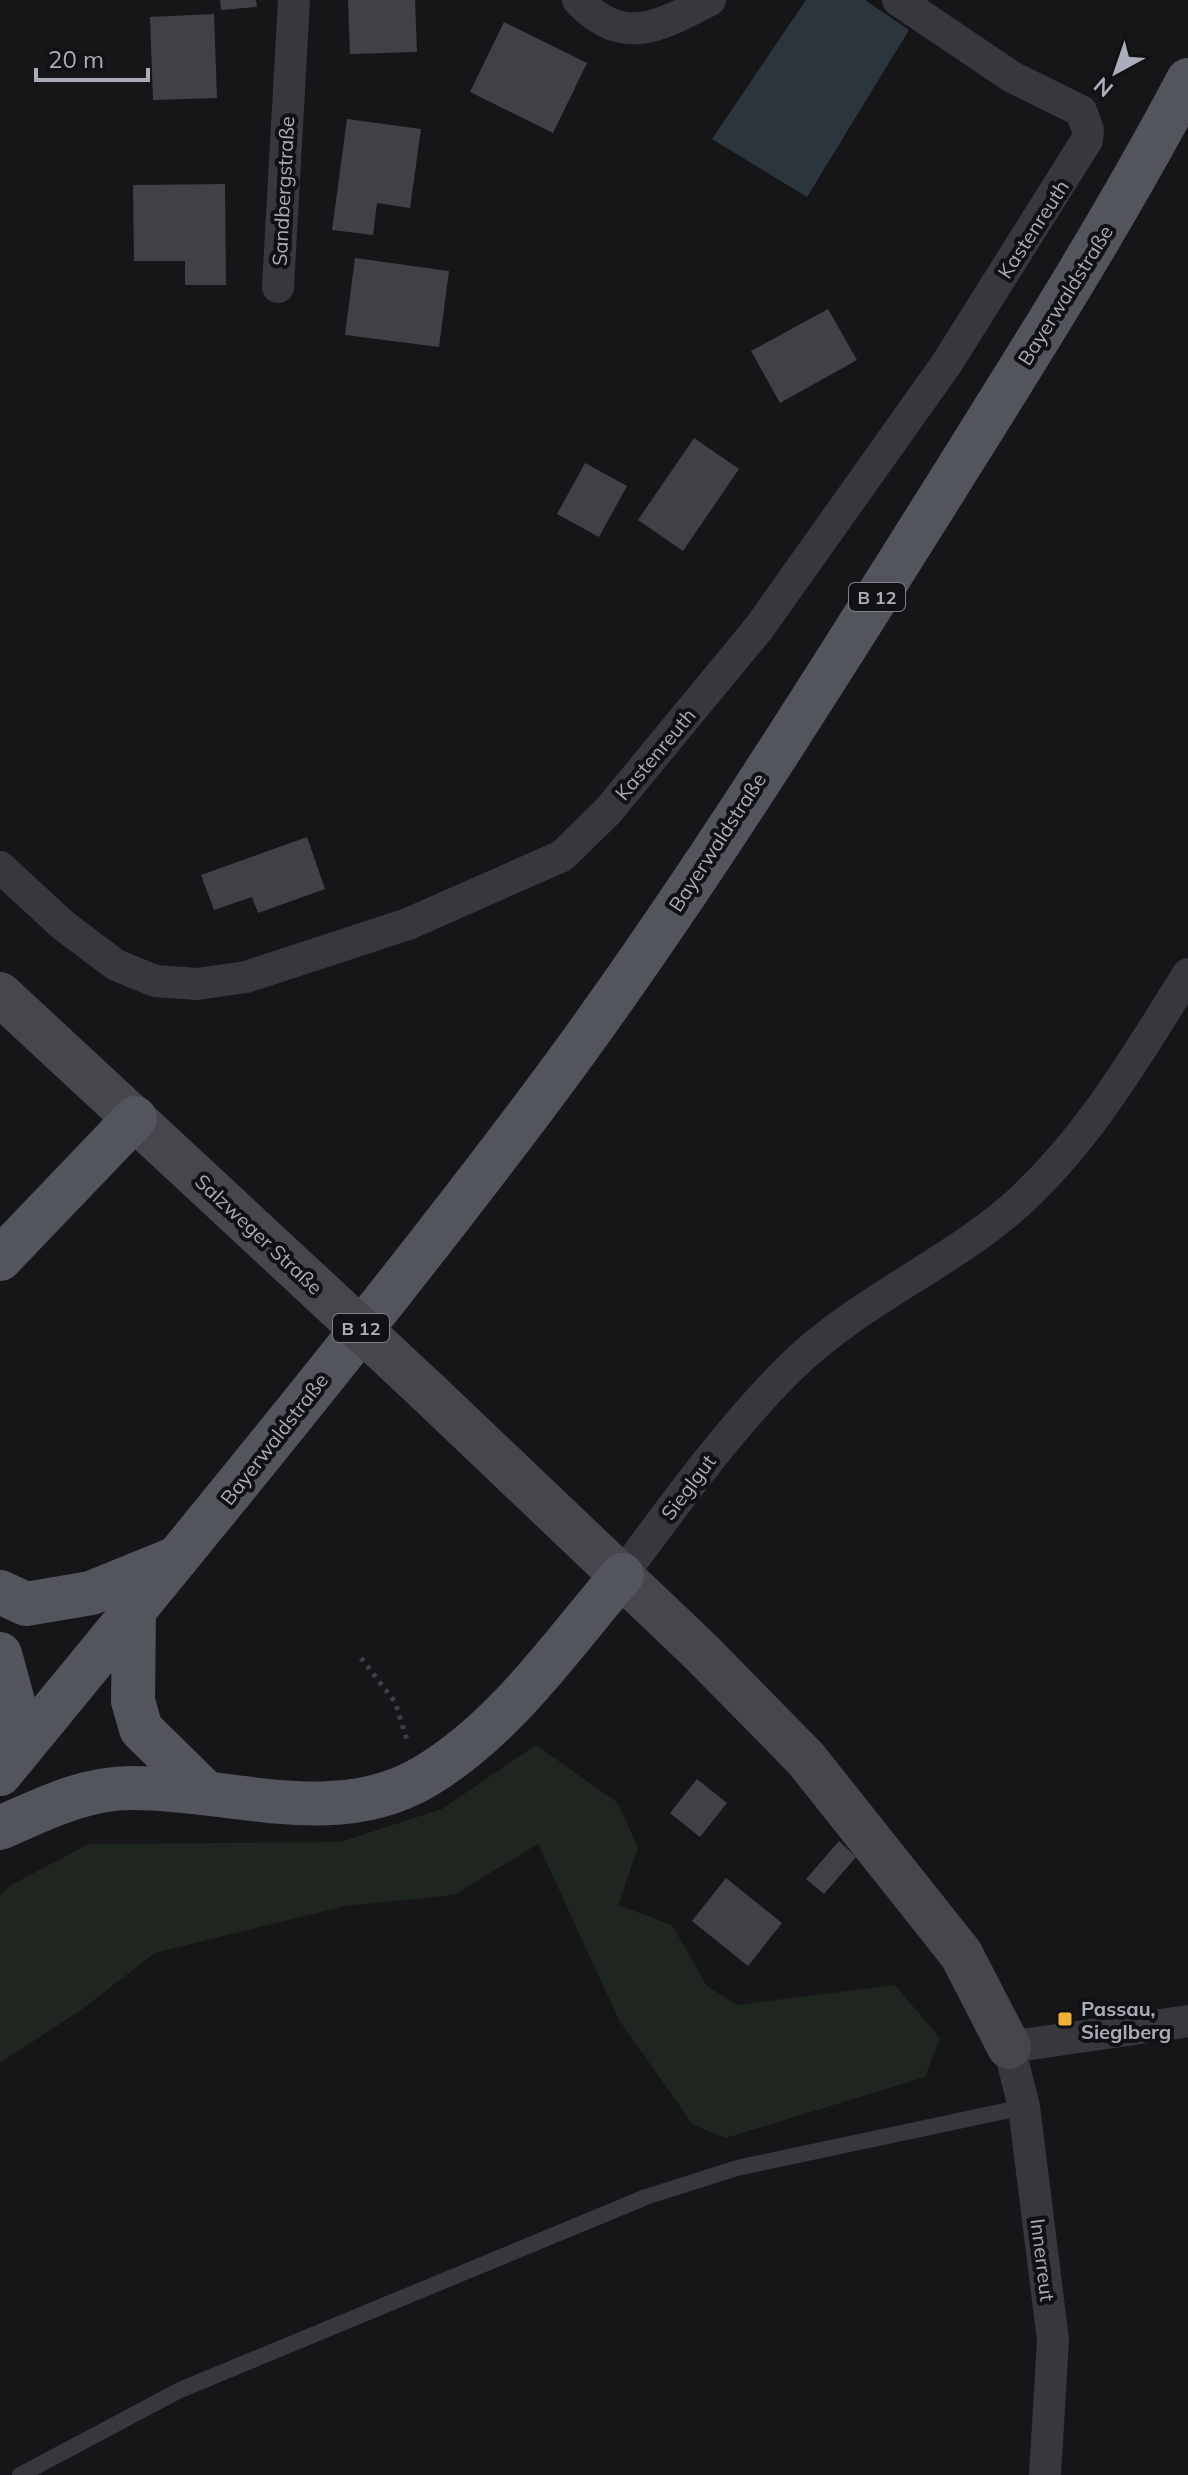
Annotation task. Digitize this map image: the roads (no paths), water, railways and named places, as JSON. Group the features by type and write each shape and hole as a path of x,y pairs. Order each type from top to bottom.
{"main road":[{"name":"Bayerwaldstraße","path":"179,1558 541,1097 682,897 861,622 1063,299 1133,185 1188,80"},
{"name":"Salzweger Straße","path":"0,994 622,1575"},
{"path":"0,1259 135,1118"},
{"path":"0,1592 26,1604 91,1593 179,1558"},
{"name":"B 12","path":"3,1770 179,1558"},
{"path":"0,1828 94,1791 131,1787 204,1791 312,1805 363,1799 420,1779 460,1753 505,1713 622,1575 806,1759 961,1954 1009,2047"},
{"path":"134,1613 133,1701 141,1729 204,1791"},
{"path":"0,1654 15,1709 3,1770"}],"street":[{"name":"Sandbergstraße","path":"278,287 294,0"},
{"path":"578,0 597,20 640,28 659,26 710,0"},
{"name":"Kastenreuth","path":"0,867 64,926 116,965 155,981 197,984 246,977 408,924 562,856 608,811 759,628 947,363 1087,140 1088,130 1081,111 1012,77 898,0"},
{"name":"Sieglgut","path":"622,1575 723,1441 791,1367 864,1310 1009,1210 1049,1171 1113,1093 1188,974"},
{"path":"1009,2047 1188,2021"},
{"name":"Innerreut","path":"1009,2047 1024,2107 1053,2340 1045,2475"}],"lane":[{"path":"20,2475 195,2384 646,2197 737,2168 1024,2107"}],"place":[{"name":"Passau, Sieglberg","path":"1065,2019"}]}
